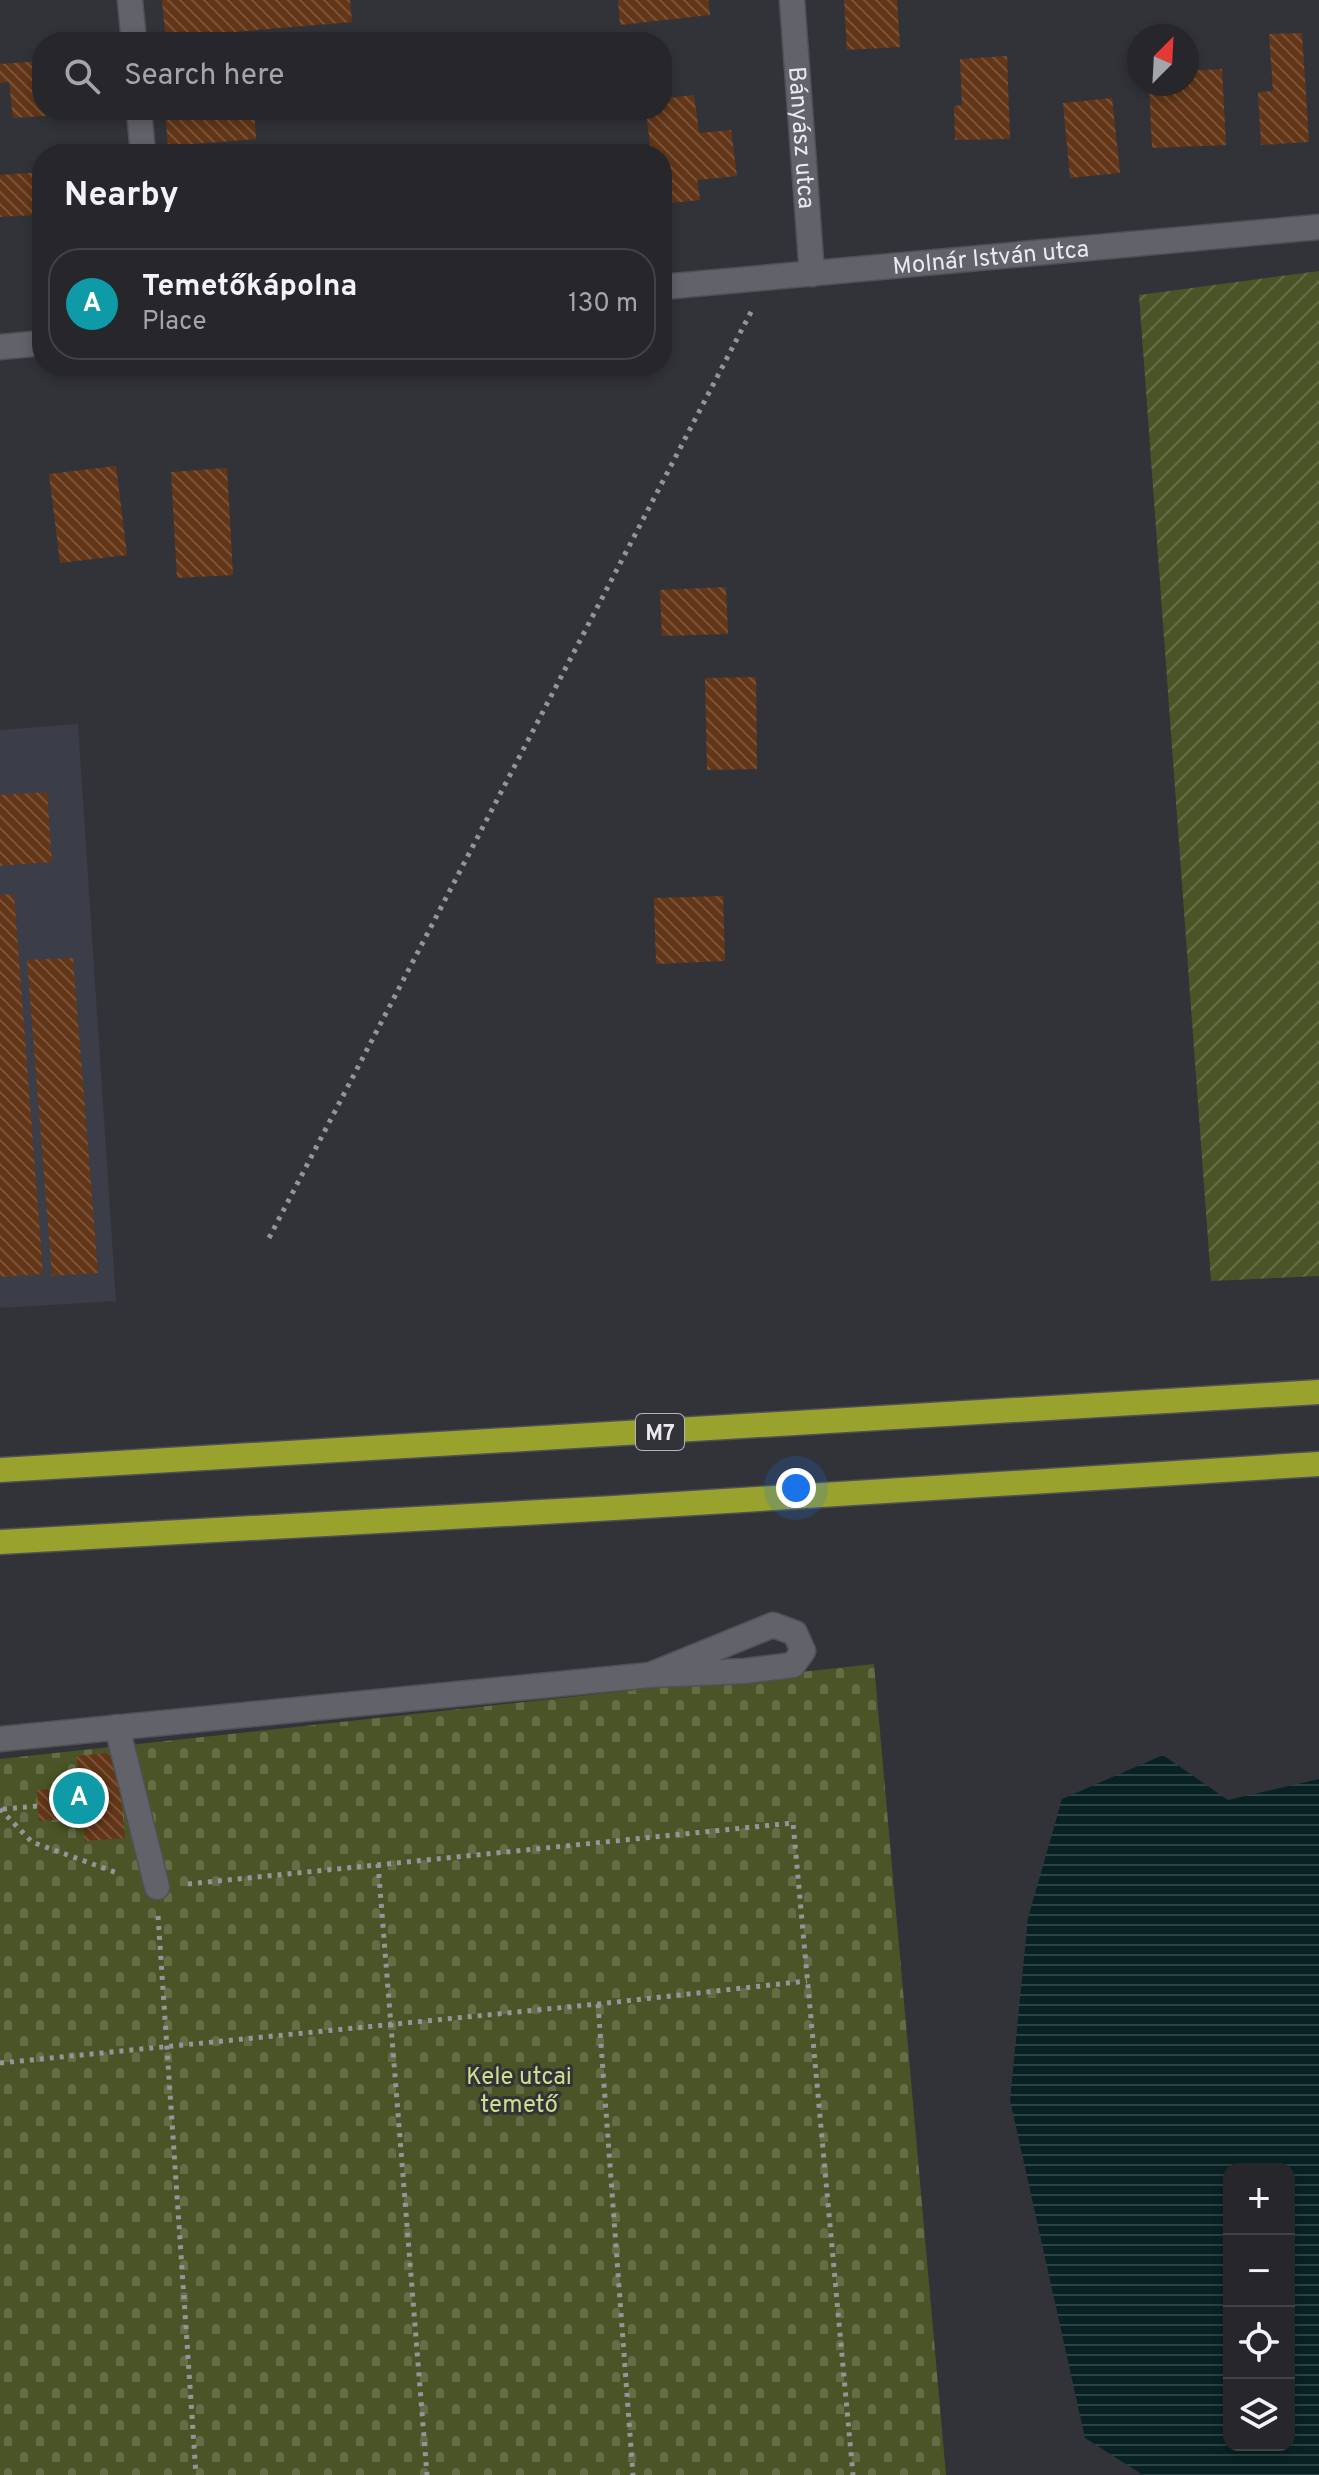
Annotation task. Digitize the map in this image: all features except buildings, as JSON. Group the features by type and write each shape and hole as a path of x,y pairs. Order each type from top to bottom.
{"highway":[{"name":"M7","path":"0,1470 1319,1392"},
{"path":"0,1542 599,1509 1319,1464"}],"street":[{"path":"130,0 133,32"},
{"name":"Bányász utca","path":"792,0 812,274"},
{"path":"140,120 142,144"},
{"name":"Molnár István utca","path":"672,286 1319,227"},
{"path":"0,347 32,344"},
{"path":"0,1739 650,1675 745,1671 793,1665 803,1651 795,1633 773,1625 650,1675"},
{"path":"117,1727 157,1887"}],"path":[{"path":"269,1238 769,277"},
{"path":"1,1809 38,1806"},
{"path":"1,1809 32,1842 157,1887 793,1823 853,2475"},
{"path":"378,1864 427,2475"},
{"path":"157,1887 196,2475"},
{"path":"0,2063 807,1981"},
{"path":"598,2004 633,2475"}],"shaded area":[{"path":"78,724 116,1301 0,1308 0,730"},
{"path":"1163,1755 1228,1800 1319,1779 1319,2475 1143,2475 1085,2438 1010,2100 1028,1918 1062,1799"}],"green space":[{"path":"1319,271 1319,1276 1211,1281 1139,295"},
{"name":"Kele utcai temető","path":"874,1664 946,2475 0,2475 0,1759"}],"place":[{"name":"Temetőkápolna","path":"79,1798"}]}
